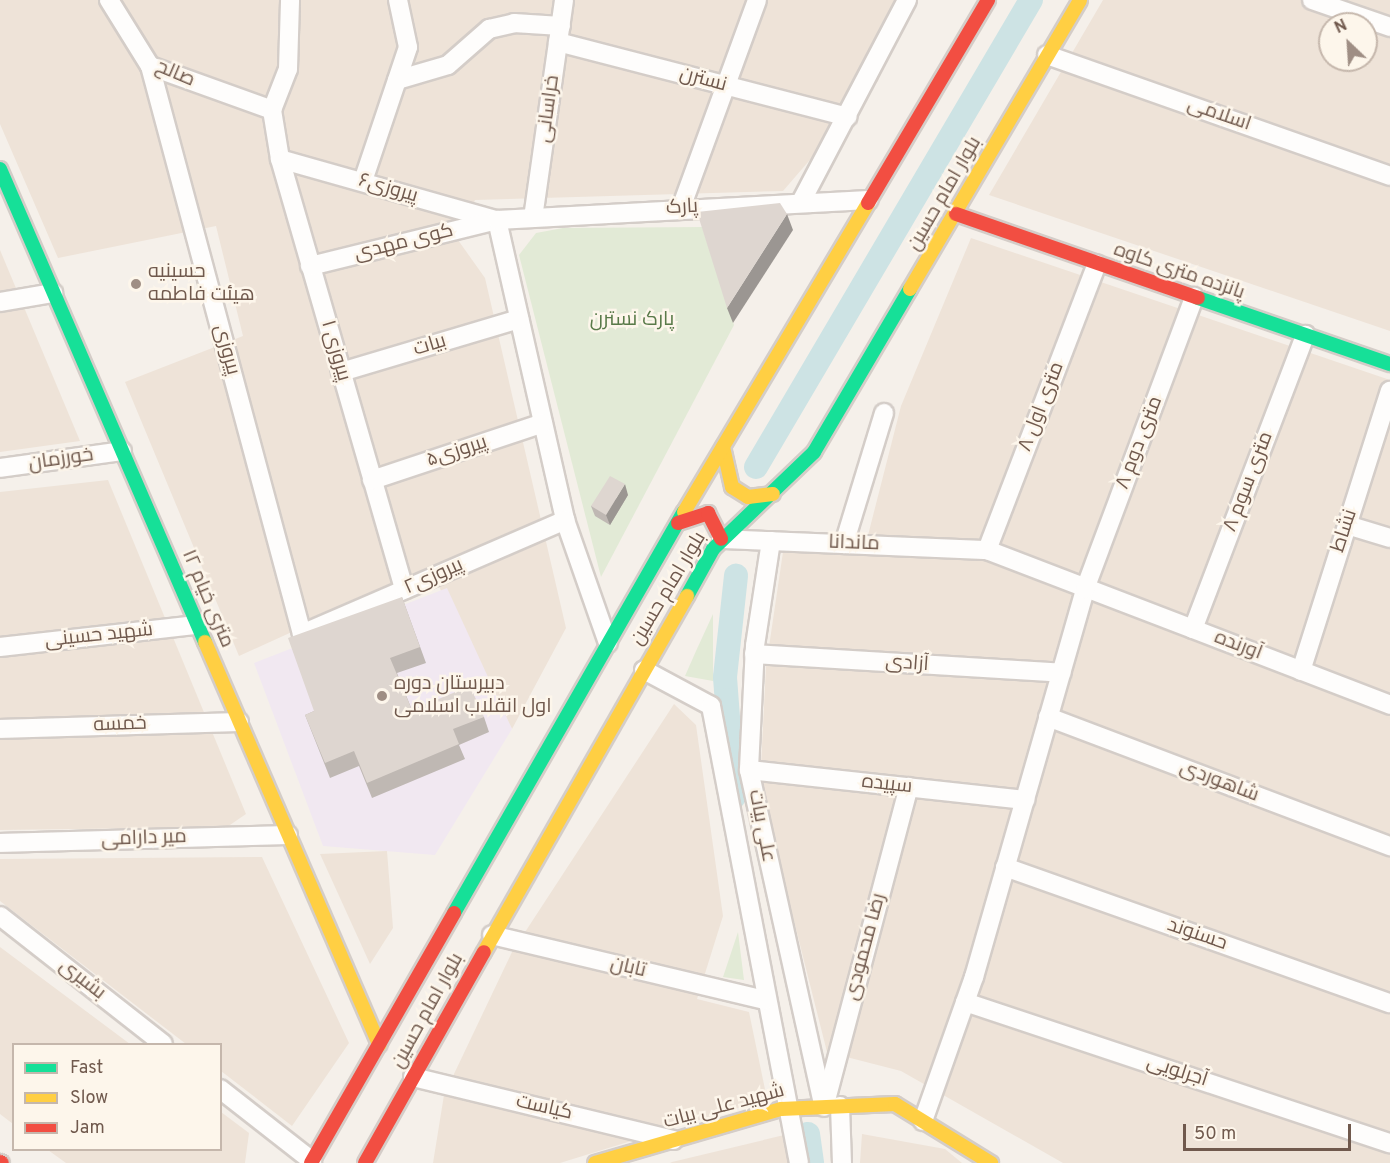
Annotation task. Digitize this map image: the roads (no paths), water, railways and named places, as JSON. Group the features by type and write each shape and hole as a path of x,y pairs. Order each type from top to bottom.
{"main road":[{"name":"بلوار امام حسین","path":"312,1162 608,643 988,0"},
{"name":"بلوار امام حسین","path":"365,1163 492,935 721,539 773,494 814,452 957,214 1080,0"},
{"name":"۱۲ متری خیام","path":"0,169 379,1045"},
{"name":"پانزده متری کاوه","path":"957,214 1390,364"},
{"path":"723,447 732,487 748,497 773,494"},
{"path":"678,523 708,513 721,539"},
{"name":"شهید علی بیات","path":"596,1163 789,1108 895,1104 992,1163"}],"street":[{"name":"صالح","path":"109,0 150,66 272,110"},
{"path":"272,110 288,69 290,0"},
{"path":"363,182 408,47 398,0"},
{"name":"خراسانی","path":"533,218 564,0"},
{"path":"681,208 757,0"},
{"path":"801,202 907,0"},
{"path":"1312,0 1390,27"},
{"name":"نسترن","path":"397,80 448,64 489,29 514,22 560,34 726,86 847,117"},
{"name":"اسلامی","path":"1047,55 1390,176"},
{"name":"پیروزی","path":"150,66 302,634"},
{"name":"پیروزی ۱","path":"272,110 280,159 404,590"},
{"name":"پیروزی۶","path":"280,159 497,220"},
{"name":"پارک","path":"497,220 681,208 868,200"},
{"path":"497,220 565,520 608,643"},
{"name":"کوی مهدی","path":"310,266 497,220"},
{"name":"۸ متری اول","path":"987,550 1096,264"},
{"path":"0,302 53,293"},
{"name":"۸ متری دوم","path":"1085,589 1194,297"},
{"name":"بیات","path":"341,372 519,319"},
{"name":"۸ متری سوم","path":"1193,629 1305,335"},
{"name":"نشاط","path":"1301,671 1390,391"},
{"path":"844,544 884,413"},
{"name":"پیروزی۵","path":"372,480 543,423"},
{"name":"خورزمان","path":"0,468 122,451"},
{"name":"پیروزی۲","path":"302,634 565,520"},
{"path":"1347,525 1390,538"},
{"name":"ماندانا","path":"721,539 987,550 1085,589"},
{"name":"علی بیات","path":"771,541 754,654 749,770 832,1107"},
{"path":"923,1121 965,1002 1085,589"},
{"name":"آورنده","path":"1085,589 1390,705"},
{"name":"شهید حسینی","path":"0,647 197,625"},
{"name":"آزادی","path":"754,654 1060,673"},
{"name":"علی بیات","path":"644,670 711,706 765,1000 799,1163"},
{"name":"شاهوردی","path":"1048,717 1390,846"},
{"name":"خمسه","path":"0,729 239,722"},
{"name":"سپیده","path":"749,770 1024,800"},
{"name":"رضا محمودی","path":"832,1107 909,787"},
{"name":"میر دارامی","path":"0,843 288,835"},
{"name":"حسنوند","path":"1005,867 1390,1003"},
{"name":"بشیری","path":"0,916 162,1043"},
{"name":"تابان","path":"492,935 765,1000"},
{"name":"آجرلویی","path":"965,1002 1390,1143"},
{"name":"کیاست","path":"413,1077 675,1140"},
{"path":"222,1091 312,1162"},
{"path":"832,1107 842,1163"}],"waterway":[{"path":"756,467 1031,0"},
{"path":"734,797 725,677 736,576"},
{"path":"808,1134 812,1163"}],"place":[{"name":"حسینیه هیئت فاطمه","path":"136,284"},
{"name":"دبیرستان دوره اول انقلاب اسلامی","path":"382,696"}],"park label":[{"name":"پارک نسترن","path":"632,320"}]}
